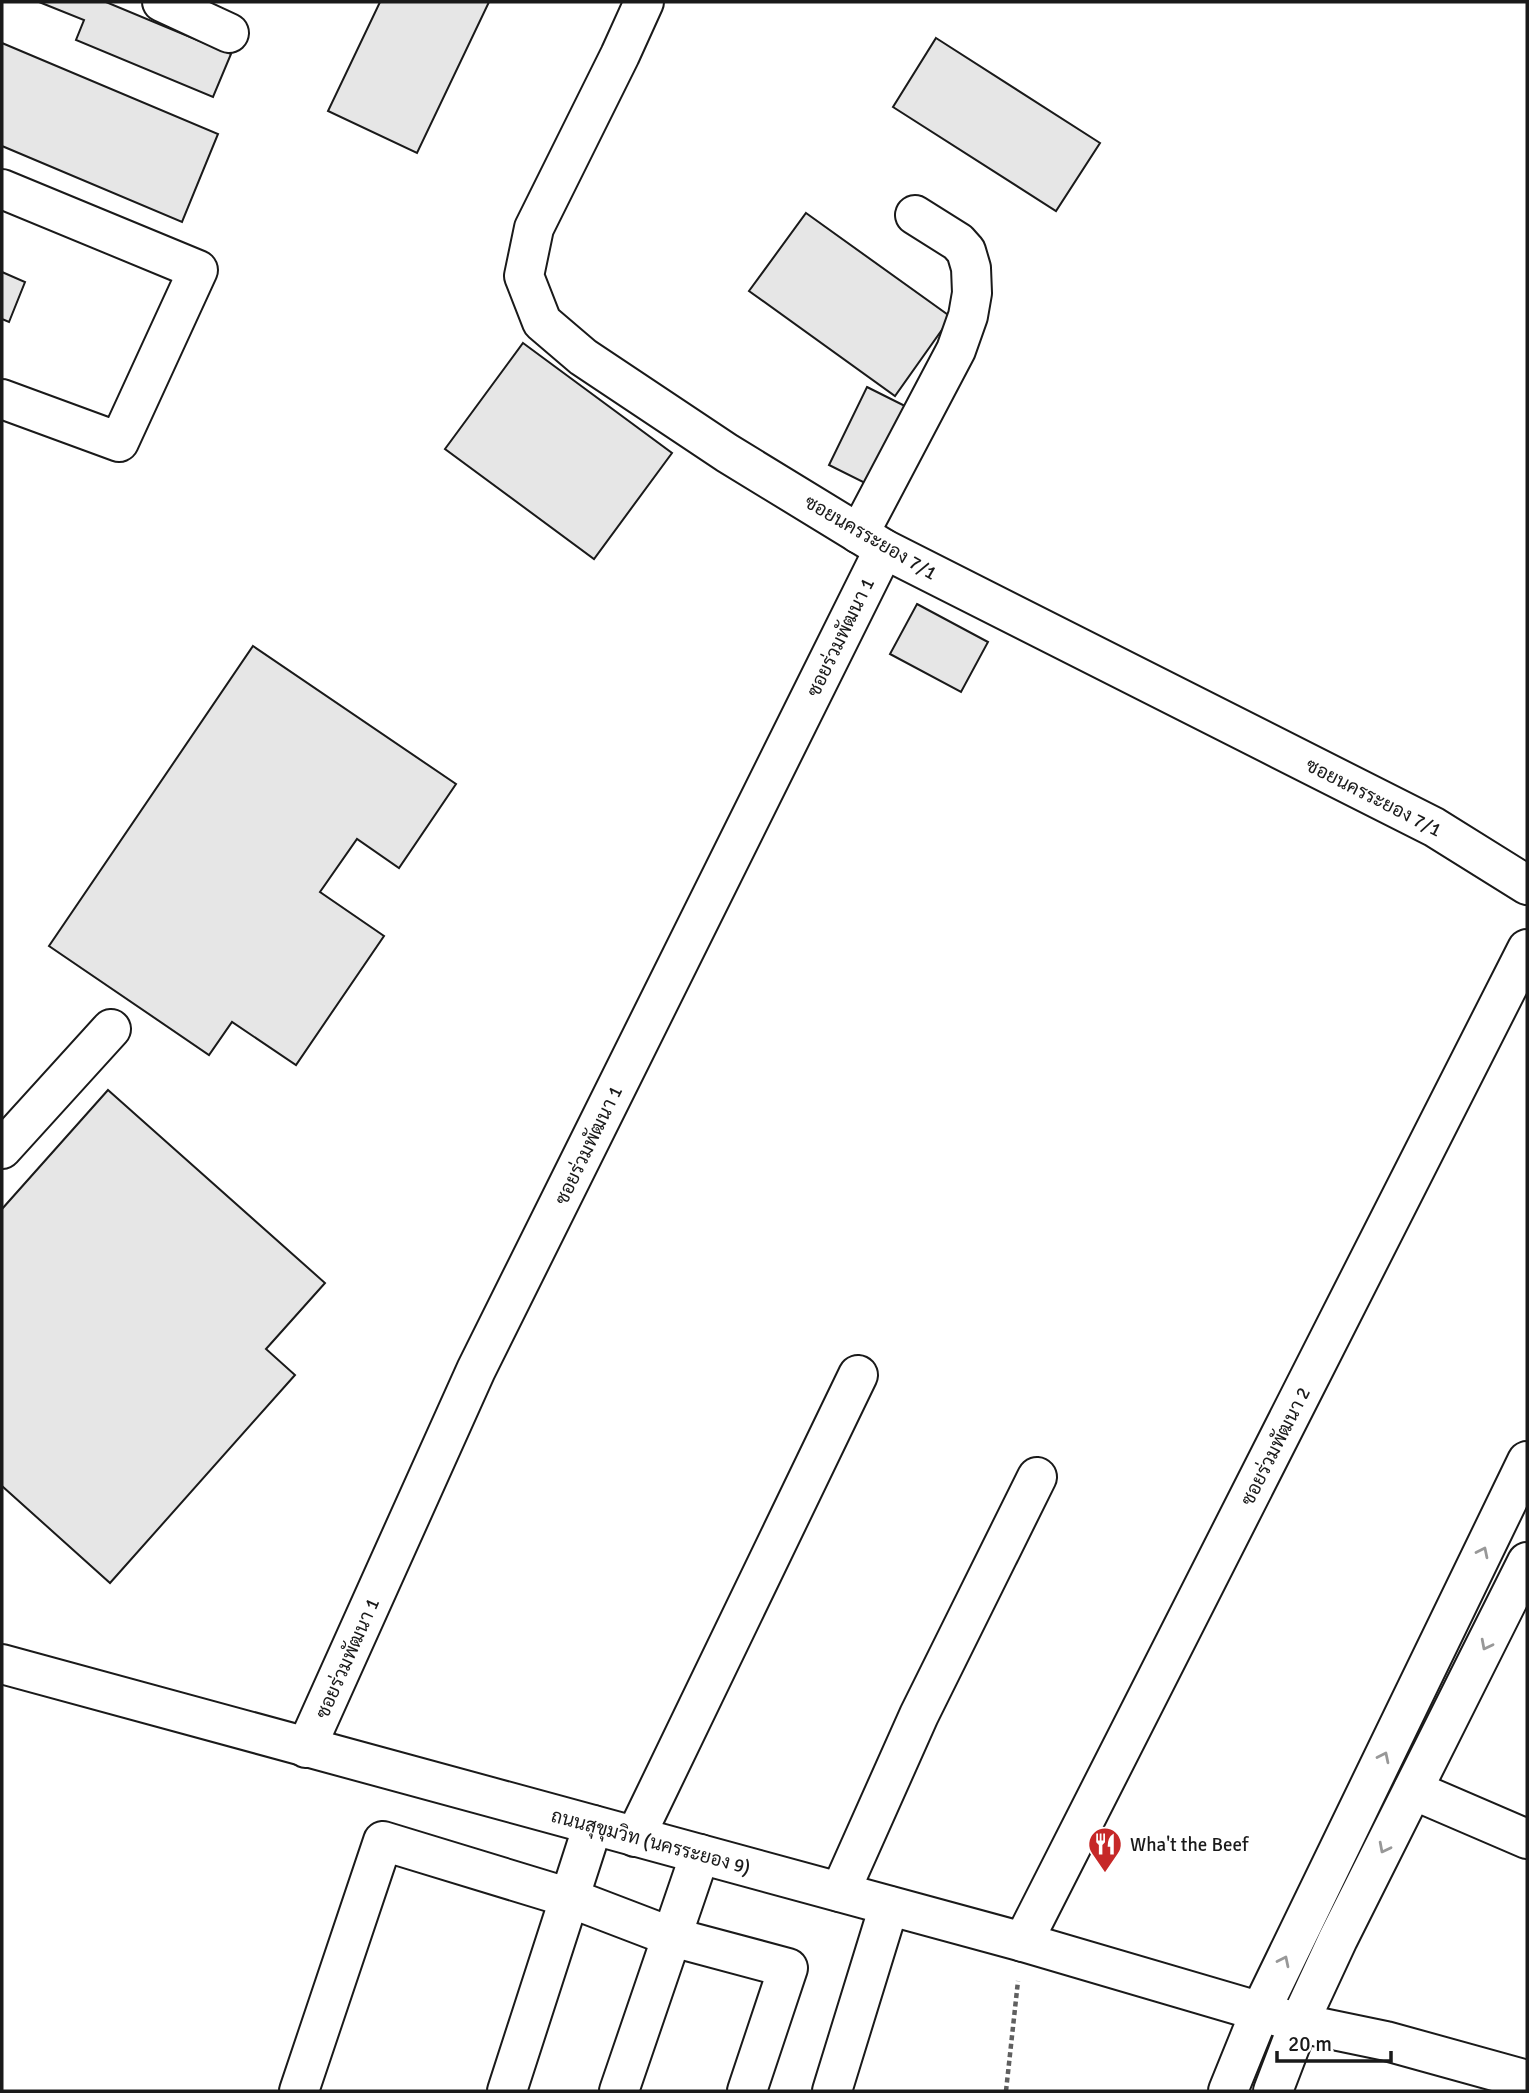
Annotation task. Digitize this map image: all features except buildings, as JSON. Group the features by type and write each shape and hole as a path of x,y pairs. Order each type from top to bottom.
{"street":[{"path":"162,2 229,33"},
{"name":"ซอยนครระยอง 7/1","path":"644,2 534,228 524,276 542,322 583,356 716,446 872,541 1434,827 1527,885"},
{"path":"2,189 198,270 119,442 2,399"},
{"name":"ซอยร่วมพัฒนา 1","path":"306,1748 476,1370 872,541 956,349 968,316 972,293 971,268 966,251 958,242 915,215"},
{"name":"ซอยร่วมพัฒนา 2","path":"1023,1942 1527,950"},
{"path":"2,1149 111,1029"},
{"path":"635,1837 858,1375"},
{"path":"1228,2091 1260,2012 1527,1461"},
{"path":"840,1892 919,1715 1037,1477"},
{"path":"1273,2091 1299,2023 1338,1939 1527,1562"},
{"name":"ถนนสุขุมวิท (นครระยอง 9)","path":"2,1664 1023,1942 1299,2023 1386,2041 1527,2080"},
{"path":"1413,1790 1527,1839"},
{"path":"507,2091 593,1825"},
{"path":"299,2091 383,1841 570,1898 672,1937 788,1968 747,2091"},
{"path":"619,2091 701,1854"},
{"path":"832,2091 889,1906"}],"path":[{"path":"1006,2091 1023,1942"}],"place":[{"name":"Wha't the Beef","path":"1105,1874"}]}
